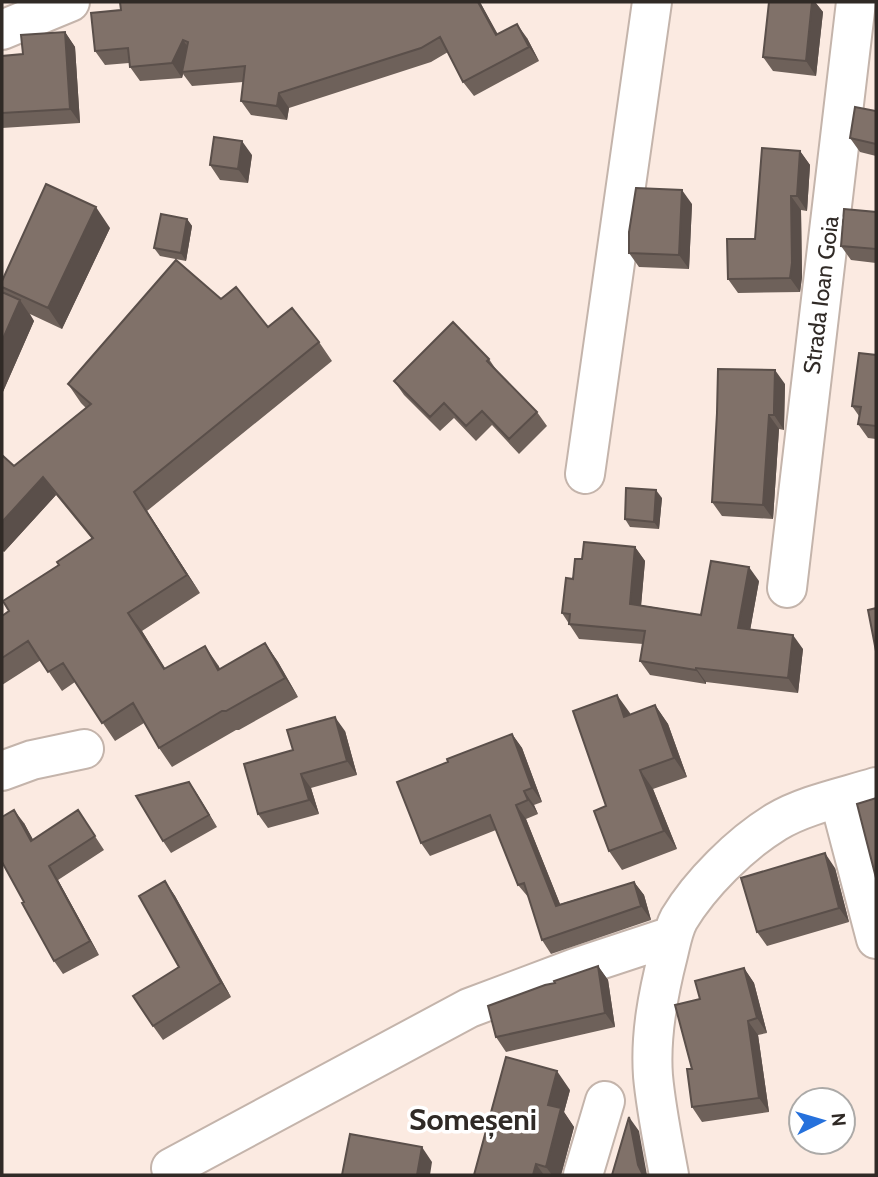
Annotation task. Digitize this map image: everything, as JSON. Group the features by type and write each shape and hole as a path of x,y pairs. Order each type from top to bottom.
{"street":[{"path":"2,30 70,2"},
{"path":"585,474 652,2"},
{"name":"Strada Ioan Goia","path":"787,588 856,2"},
{"path":"2,771 32,760 83,749"},
{"path":"669,1175 653,1074 654,1021 672,936 678,921 704,884 740,849 776,822 805,809 876,787"},
{"path":"839,798 876,939"},
{"path":"171,1168 469,1007 672,936"},
{"path":"583,1175 605,1101"}],"building":[{"path":"120,2 478,2 496,35 517,24 529,47 463,82 440,37 421,48 279,93 277,106 241,101 245,66 182,72 188,42 183,40 172,63 130,67 128,48 95,51 91,13 121,10"},
{"path":"769,2 812,2 806,61 763,57"},
{"path":"65,32 70,109 2,113 2,56 23,54 21,35"},
{"path":"855,107 876,111 876,144 850,138"},
{"path":"214,137 242,141 238,169 210,165"},
{"path":"762,148 800,151 797,196 791,196 790,278 728,279 727,239 755,239"},
{"path":"46,184 96,207 48,308 2,287 2,281"},
{"path":"636,188 682,190 679,255 629,253 629,232"},
{"path":"844,209 876,212 876,249 841,246"},
{"path":"161,214 187,219 181,253 154,248"},
{"path":"176,260 221,299 236,287 268,327 292,308 319,342 134,492 187,575 128,613 164,669 205,646 218,670 265,643 285,678 159,748 133,703 102,723 63,663 48,672 28,641 2,658 2,616 9,611 3,601 59,565 57,562 93,538 43,477 2,522 2,455 14,466 91,404 68,384"},
{"path":"2,292 20,300 2,341"},
{"path":"453,322 537,412 509,439 482,411 466,426 444,403 430,417 394,381"},
{"path":"859,353 876,355 876,426 858,424 861,407 852,406"},
{"path":"718,369 775,370 774,415 769,415 763,505 712,502"},
{"path":"626,488 656,490 654,522 625,519"},
{"path":"584,542 635,547 630,604 701,615 711,561 749,567 738,628 793,635 788,678 696,670 640,661 645,631 569,624 570,614 562,613 566,578 573,579 575,559 582,559"},
{"path":"876,608 876,651 868,610"},
{"path":"617,695 624,717 655,705 674,758 640,770 664,831 609,851 594,811 606,806 573,711"},
{"path":"335,717 347,761 301,774 309,800 258,814 244,764 293,750 287,730"},
{"path":"512,734 532,788 524,791 528,800 516,805 556,906 634,882 641,906 542,940 524,883 518,885 490,815 421,843 397,782"},
{"path":"189,782 209,815 163,841 136,796"},
{"path":"876,798 876,878 857,804"},
{"path":"14,810 31,841 78,810 95,836 49,866 90,941 54,961 2,862 2,817"},
{"path":"825,853 839,908 757,932 741,878"},
{"path":"165,881 221,983 153,1026 133,996 179,967 139,896"},
{"path":"598,966 605,1013 496,1037 488,1006"},
{"path":"744,968 757,1018 748,1021 759,1098 692,1107 687,1069 692,1069 675,1005 700,999 695,981"},
{"path":"506,1057 557,1071 548,1105 561,1108 546,1167 536,1164 533,1175 474,1175"},
{"path":"629,1117 638,1165 643,1175 612,1175"},
{"path":"350,1134 422,1147 417,1175 342,1175"}],"district":[{"name":"Someșeni","path":"473,1120"}]}
